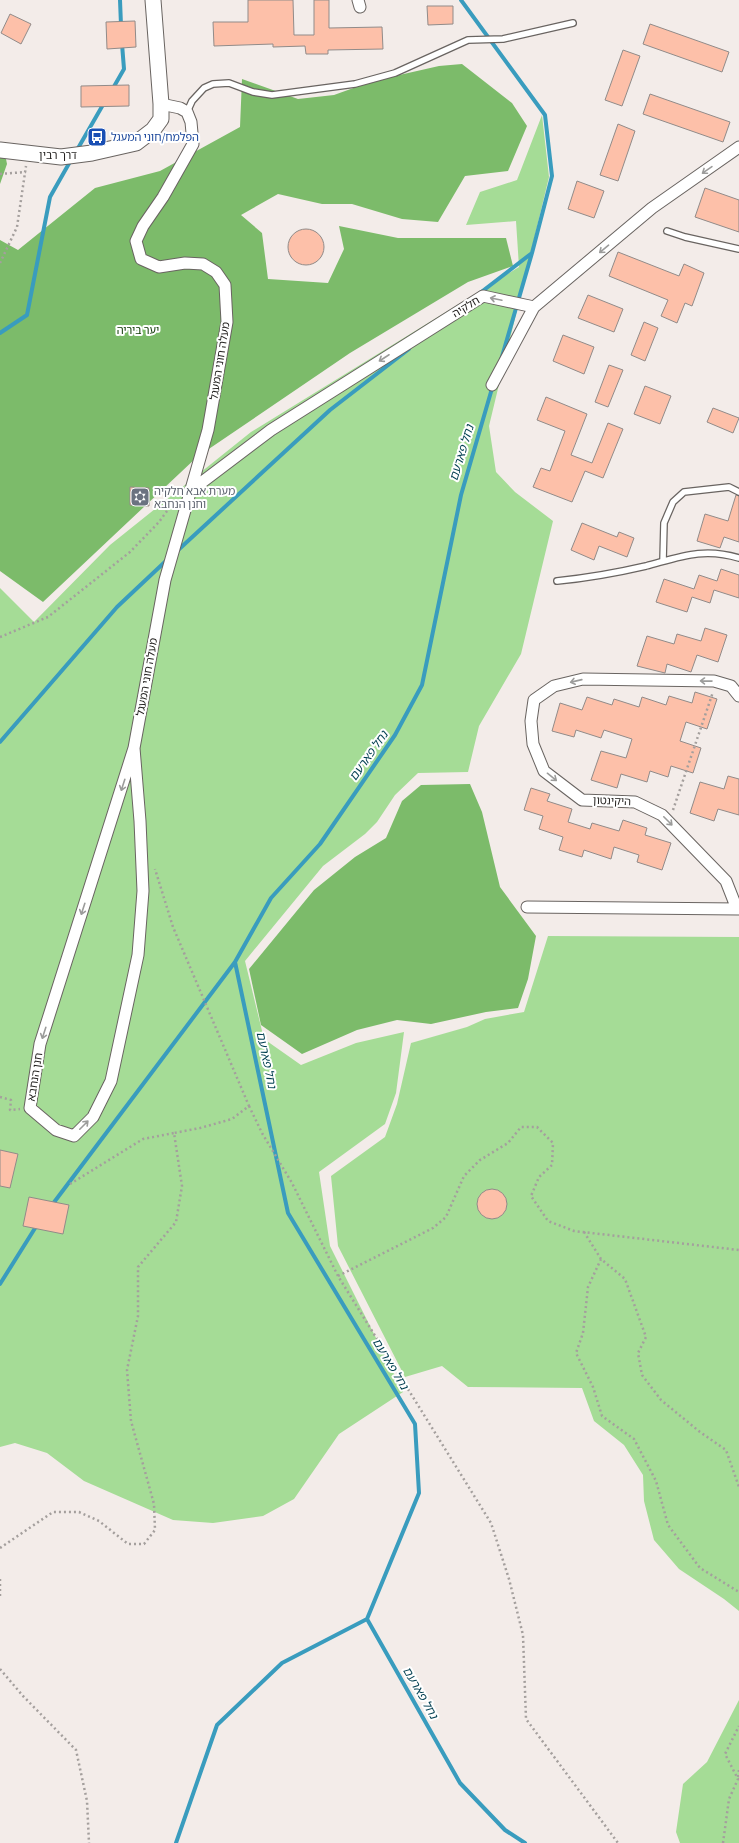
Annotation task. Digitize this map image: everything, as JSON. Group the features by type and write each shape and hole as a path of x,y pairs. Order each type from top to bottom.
{"street":[{"path":"153,0 161,104 180,108 187,112"},
{"name":"דרך רבין","path":"0,150 61,157 92,153 136,143 153,130 161,119 161,104"},
{"name":"מעלה חוני המעגל","path":"134,748 165,580 208,430 227,322 225,285 216,272 203,264 185,263 159,267 140,259 136,241 143,226 163,197 193,144 191,122 187,112"},
{"path":"492,385 534,308 652,208 739,147"},
{"name":"חלקיה","path":"190,492 271,430 483,296 534,308"},
{"name":"היקינטון","path":"738,909 726,881 662,815 635,802 582,800 544,771 533,744 531,722 534,700 554,686 583,679 717,682 731,686 739,696"},
{"name":"חנן הנחבא","path":"134,748 140,821 143,891 138,955 111,1081 93,1117 74,1136 56,1130 30,1108 40,1044 134,748"},
{"path":"527,907 738,909"}],"lane":[{"path":"187,112 192,101 204,88 213,84 228,83 253,92 272,95 355,84 395,73 468,40 503,39 574,23"},
{"path":"666,231 692,239 739,249"},
{"path":"663,561 664,523 673,502 684,492 729,487 739,492"},
{"path":"557,581 587,578 663,561 686,554 722,553 739,558"}],"path":[{"path":"0,263 17,227 28,154"},
{"path":"0,174 26,172"},
{"path":"0,637 48,617 130,552 159,522 182,491 190,492"},
{"path":"669,822 717,682"},
{"path":"154,867 173,927 262,1133 292,1183 338,1276 491,1523 509,1579 523,1635 526,1719 618,1843"},
{"path":"0,1097 11,1100 10,1110 30,1108"},
{"path":"70,1184 142,1138 200,1128 232,1119 250,1106"},
{"path":"338,1276 433,1228 446,1217 464,1176 480,1160 508,1143 521,1127 538,1127 553,1143 552,1165 539,1177 532,1196 548,1221 574,1231 739,1250"},
{"path":"0,1548 53,1512 79,1512 99,1521 128,1544 144,1544 155,1530 154,1504 131,1421 127,1370 138,1316 138,1267 176,1222 182,1186 174,1133"},
{"path":"584,1232 601,1259 625,1279 646,1337 638,1353 642,1375 660,1400 700,1432 726,1450 739,1487"},
{"path":"601,1259 588,1287 583,1333 576,1353 593,1387 602,1416 634,1439 656,1481 668,1525 700,1568 739,1592"},
{"path":"0,1579 0,1597"},
{"path":"0,1669 23,1696 76,1750 87,1801 89,1843"},
{"path":"738,1779 725,1754 739,1726"},
{"path":"724,1843 729,1798 738,1779 739,1770"}],"green space":[{"name":"יער ביריה","path":"462,64 512,103 527,126 508,171 465,176 438,222 402,219 352,204 322,204 278,194 241,215 262,233 268,279 328,283 344,249 339,226 398,238 506,238 513,266 468,282 350,353 197,457 43,602 0,571 0,240 18,250 95,188 160,171 240,127 242,79 298,99 334,95 373,81 439,66"},
{"path":"542,115 549,177 489,426 496,472 515,492 553,521 521,654 479,726 468,772 418,773 395,795 377,822 365,834 323,866 245,961 264,1039 301,1065 356,1043 404,1032 396,1093 385,1124 319,1172 330,1246 403,1392 339,1434 294,1499 263,1516 213,1523 173,1520 84,1481 47,1453 15,1443 0,1447 0,588 34,622 110,545 251,432 519,267 516,221 466,225 480,192 517,180"},
{"path":"0,157 6,159 7,164 0,184"},
{"path":"470,784 482,812 500,887 536,936 528,979 518,1008 486,1012 431,1024 397,1020 357,1030 302,1054 261,1025 249,969 314,890 355,857 386,838 402,801 421,785"},
{"path":"548,936 739,937 739,1611 724,1599 679,1569 654,1540 644,1501 643,1475 624,1445 594,1421 582,1388 468,1387 442,1366 405,1377 338,1246 331,1176 385,1137 397,1104 411,1043 467,1027 485,1019 524,1012"},
{"path":"739,1700 739,1843 680,1843 676,1832 683,1784 707,1762"}],"building":[{"path":"248,0 293,0 294,35 314,35 314,0 329,0 329,28 382,27 383,49 328,50 328,54 306,54 305,46 273,47 273,44 214,46 213,22 248,22"},
{"path":"427,6 453,6 453,24 428,25"},
{"path":"10,14 31,24 21,44 1,33"},
{"path":"135,21 136,47 107,49 106,22"},
{"path":"650,24 729,52 722,72 643,44"},
{"path":"623,50 640,56 622,106 605,100"},
{"path":"129,85 129,106 81,107 81,86"},
{"path":"650,94 730,122 723,142 643,114"},
{"path":"618,124 635,131 618,181 600,175"},
{"path":"577,181 604,191 594,218 568,209"},
{"path":"705,188 739,200 739,232 695,217"},
{"path":"310,229 319,234 323,240 323,254 319,260 310,265 302,265 293,260 289,254 288,243 293,234 299,230"},
{"path":"618,252 679,276 684,264 704,273 692,306 685,303 677,323 661,316 668,300 609,276"},
{"path":"588,295 623,309 614,332 578,318"},
{"path":"644,322 658,328 645,361 631,355"},
{"path":"563,335 594,347 584,374 553,361"},
{"path":"609,365 623,370 608,407 595,402"},
{"path":"645,386 671,396 660,424 634,414"},
{"path":"546,397 587,414 571,455 592,463 608,423 623,429 603,478 585,471 572,502 533,487 541,468 550,471 565,431 537,420"},
{"path":"713,408 739,418 733,433 707,422"},
{"name":"מערת אבא חלקיה וחנן הנחבא","path":"130,487 149,488 149,506 130,505"},
{"path":"736,495 739,496 739,542 724,537 720,548 697,541 705,514 728,521"},
{"path":"582,523 617,537 619,532 634,538 627,557 599,546 594,560 571,550"},
{"path":"721,569 739,575 739,598 714,590 710,603 692,597 687,612 656,602 664,579 694,589 699,575 717,581"},
{"path":"705,628 727,635 718,662 697,655 691,672 667,664 665,673 637,666 647,636 674,644 677,634 701,641"},
{"path":"695,692 717,699 707,729 686,722 680,741 701,748 693,773 671,766 668,777 650,771 647,782 621,774 617,788 591,780 601,751 626,758 632,739 604,730 601,738 576,730 574,737 552,731 560,703 582,710 587,697 612,705 614,699 639,707 642,697 666,705 669,696 692,703"},
{"path":"728,776 739,779 739,815 718,809 714,821 690,813 700,782 724,789"},
{"path":"531,788 550,794 547,801 572,809 568,822 590,829 592,823 619,831 623,820 647,828 645,835 671,843 662,870 637,862 639,855 614,847 611,859 584,850 582,857 559,850 563,837 539,829 543,816 524,810"},
{"path":"0,1150 18,1154 10,1188 0,1186"},
{"path":"492,1189 503,1193 507,1204 503,1215 492,1219 481,1215 477,1204 481,1193"},
{"path":"29,1197 69,1205 63,1234 23,1226"}],"waterway":[{"path":"120,0 121,25"},
{"path":"461,0 545,115 552,176 532,253 501,360"},
{"path":"112,90 124,69 122,44"},
{"path":"77,150 104,103"},
{"path":"0,333 27,315 50,197 71,160"},
{"path":"480,293 532,253"},
{"path":"176,552 330,410 409,349"},
{"name":"נחל פארעם","path":"493,385 461,495 422,685 395,735 320,844 271,898 235,962 288,1213 415,1424 419,1493 367,1619 460,1783 505,1830 525,1843"},
{"path":"0,742 117,607 168,559"},
{"path":"52,1205 235,962"},
{"path":"0,1284 37,1225"},
{"path":"176,1843 217,1725 282,1663 367,1619"}],"place":[{"name":"הפלמח/חוני המעגל","path":"97,137"},
{"name":"מערת אבא חלקיה וחנן הנחבא","path":"140,497"}]}
